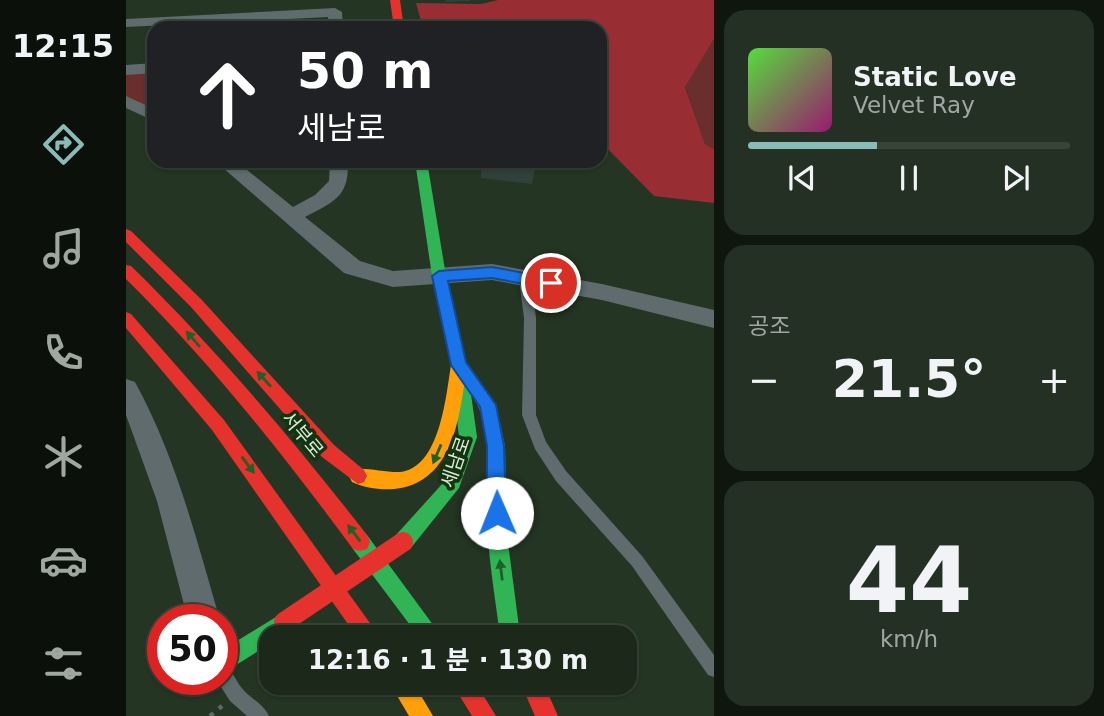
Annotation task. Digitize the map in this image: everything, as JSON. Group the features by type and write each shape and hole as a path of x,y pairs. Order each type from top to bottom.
{"main road":[{"path":"395,0 398,21"},
{"name":"세남로","path":"238,652 403,542 450,488 468,437 459,365 439,276 422,168"},
{"path":"126,234 196,303 328,451 361,478 403,482 431,467 449,424 459,365"},
{"name":"서부로","path":"126,270 170,312 298,460 423,625"},
{"path":"126,318 218,425 361,625"},
{"path":"459,365 488,405 496,446 497,535 509,625"},
{"path":"408,695 422,716"},
{"path":"471,695 485,716"},
{"path":"537,695 547,716"}],"street":[{"path":"164,21 335,12 336,21"},
{"path":"126,23 147,22"},
{"path":"126,69 147,68"},
{"path":"126,101 147,112"},
{"path":"233,168 352,267 393,279 492,272 602,292 714,319"},
{"path":"292,216 322,200 339,183 339,168"},
{"path":"126,390 147,429 199,604"}],"lane":[{"path":"525,279 530,318 527,400 529,415 540,445 561,477 637,561 714,669"},
{"path":"236,695 260,716"}],"shaded area":[{"path":"498,0 714,0 714,39 685,87 705,144 714,149 714,203 654,196 607,148 607,21 421,21 416,3 481,4"},
{"path":"714,39 714,149 705,144 685,86"},
{"path":"147,68 147,112 126,101 126,70"}],"traffic: fast":[{"path":"403,542 450,488 468,437 459,365 439,276 422,168"},
{"path":"461,367 488,405 496,446 497,535 509,625"},
{"path":"360,542 423,625"},
{"path":"238,652 284,622"}],"traffic: slow":[{"path":"358,476 369,480 389,481 408,479 423,471 435,457 443,440 459,365"},
{"path":"408,695 422,716"}],"traffic: jam":[{"path":"395,0 398,21"},
{"path":"126,234 196,303 328,451 358,476"},
{"path":"126,270 189,334 249,401 360,542"},
{"path":"126,318 218,425 361,625"},
{"path":"284,622 403,542"},
{"path":"471,695 485,716"},
{"path":"537,695 547,716"}],"route":[{"path":"497,513 496,446 488,405 459,365 439,276 492,272 551,283"}]}
